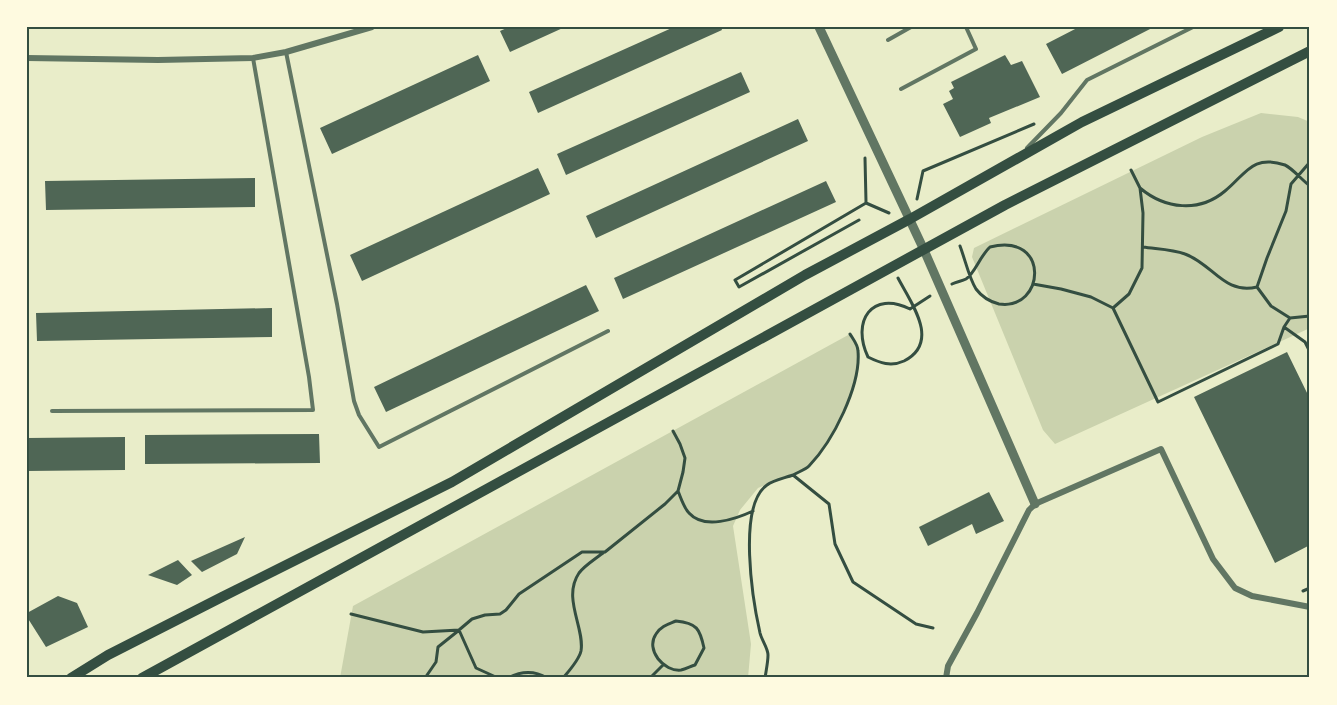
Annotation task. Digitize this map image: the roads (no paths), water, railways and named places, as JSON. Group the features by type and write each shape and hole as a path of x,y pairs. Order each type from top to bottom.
{"main road":[{"path":"71,678 108,655 211,602 452,482 805,275 1082,122 1279,27"},
{"path":"142,678 1005,205 1310,51"}],"street":[{"path":"27,58 158,60 253,58 286,52 372,27"},
{"path":"819,27 910,219 1035,504"},
{"path":"946,678 948,666 1029,510 1035,504 1161,449 1213,559 1235,588 1252,596 1310,607"}],"lane":[{"path":"888,40 912,27"},
{"path":"901,89 976,49 966,27"},
{"path":"1020,156 1061,113 1087,80 1193,27"},
{"path":"286,52 337,304 354,401 359,416 379,447 608,331"},
{"path":"52,411 313,410 253,58"}]}
